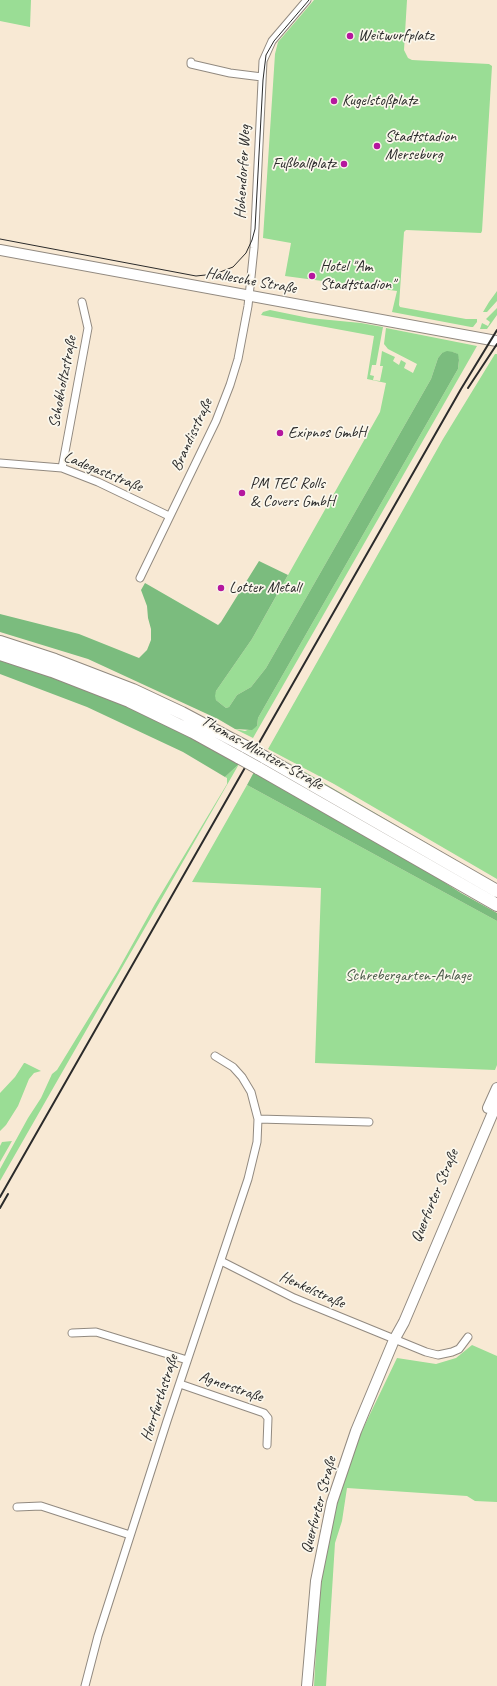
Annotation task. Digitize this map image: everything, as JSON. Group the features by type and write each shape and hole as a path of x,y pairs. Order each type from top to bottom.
{"main road":[{"name":"Hallesche Straße","path":"0,250 497,340"},
{"name":"Thomas-Müntzer-Straße","path":"0,642 55,660 133,690 182,713 243,752 497,891"},
{"name":"Thomas-Müntzer-Straße","path":"0,654 52,671 129,701 193,732 243,752"},
{"name":"Thomas-Müntzer-Straße","path":"261,762 497,905"},
{"name":"Querfurter Straße","path":"394,1340 400,1316 497,1088"},
{"name":"Querfurter Straße","path":"307,1686 316,1581 332,1502 356,1432 394,1340 404,1322 497,1103"}],"street":[{"name":"Hohendorfer Weg","path":"248,296 254,248 263,61 272,41 308,0"},
{"path":"191,63 230,73 262,77"},
{"name":"Brandisstraße","path":"140,578 216,421 230,385 242,339 248,296"},
{"name":"Schokholtzstraße","path":"62,468 88,328 82,302"},
{"name":"Ladegaststraße","path":"0,463 62,468 98,482 169,516"},
{"name":"Herrfurthstraße","path":"85,1686 98,1636 130,1535 253,1163 257,1142 258,1119 251,1092 242,1077 233,1067 215,1056"},
{"path":"258,1119 369,1122"},
{"name":"Henkelstraße","path":"221,1261 294,1298 394,1340"},
{"path":"72,1333 96,1332 187,1360"},
{"path":"394,1340 438,1355 459,1349 468,1337"},
{"name":"Agnerstraße","path":"180,1384 264,1413 268,1418 267,1444"},
{"path":"17,1507 42,1506 130,1535"}],"green space":[{"path":"0,0 31,0 30,27 0,21"},
{"name":"Stadtstadion Merseburg","path":"314,0 407,0 404,50 408,58 412,60 489,64 492,66 481,233 406,230 404,232 400,307 466,319 477,319 477,322 473,327 392,312 397,291 285,276 291,243 263,238 275,54 278,42"},
{"path":"497,291 497,301 487,312 483,312 489,302"},
{"path":"497,308 497,315 487,329 480,329 482,323 488,326 490,322 486,319"},
{"path":"270,310 309,318 361,323 383,327 376,365 372,365 370,375 374,376 373,380 380,381 383,366 380,366 382,351 395,357 393,361 399,365 401,360 406,363 404,368 413,373 417,364 388,349 384,344 386,328 477,346 253,738 235,729 245,731 257,726 258,718 458,369 459,360 457,354 453,352 442,353 438,358 431,379 266,668 251,687 237,695 229,707 226,708 216,700 214,696 216,691 252,639 380,412 386,383 367,379 374,336 261,315 263,312"},
{"path":"447,351 458,354 458,369 258,718 257,726 252,730 235,729 218,719 88,659 0,632 0,614 79,634 139,658 147,650 151,640 151,629 147,606 141,590 145,583 218,625 259,561 288,575 252,639 216,691 216,700 226,708 229,707 237,695 251,687 266,668 431,379 438,358 442,353"},
{"path":"495,354 497,354 497,879 334,784 268,749 443,439"},
{"path":"0,659 62,678 178,728 239,764 225,777 183,752 87,707 0,674"},
{"path":"281,758 497,884 497,886 351,801"},
{"path":"239,764 0,1181 0,1169 28,1118 41,1098 52,1074 57,1070 117,972 155,904 227,784 227,778 225,777"},
{"path":"254,772 394,850 461,893 497,913 497,921 247,785"},
{"name":"Schrebergarten-Anlage","path":"247,785 497,921 497,1065 495,1070 315,1063 321,888 192,882"},
{"path":"24,1063 41,1071 34,1073 29,1079 18,1106 6,1125 0,1131 0,1093 15,1077"},
{"path":"12,1141 0,1162 0,1146 2,1142"},
{"path":"472,1345 497,1356 497,1502 475,1501 467,1496 347,1488 342,1521 335,1543 326,1686 314,1686 320,1581 336,1502 358,1439 397,1358 436,1364 456,1358"}],"tram line":[{"path":"0,239 196,276 215,274 233,267 246,253 255,229 263,80 266,55 274,41 309,0"}],"railway":[{"path":"0,1197 461,389 497,330"},
{"path":"468,388 497,344"},
{"path":"0,1208 8,1194"}],"place":[{"name":"Weitwurfplatz","path":"350,36"},
{"name":"Kugelstoßplatz","path":"334,101"},
{"name":"Stadtstadion Merseburg","path":"377,146"},
{"name":"Fußballplatz","path":"344,164"},
{"name":"Hotel \"Am Stadtstadion\"","path":"312,276"},
{"name":"Exipnos GmbH","path":"280,433"},
{"name":"PM TEC Rolls & Covers GmbH","path":"242,493"},
{"name":"Lotter Metall","path":"221,588"}]}
